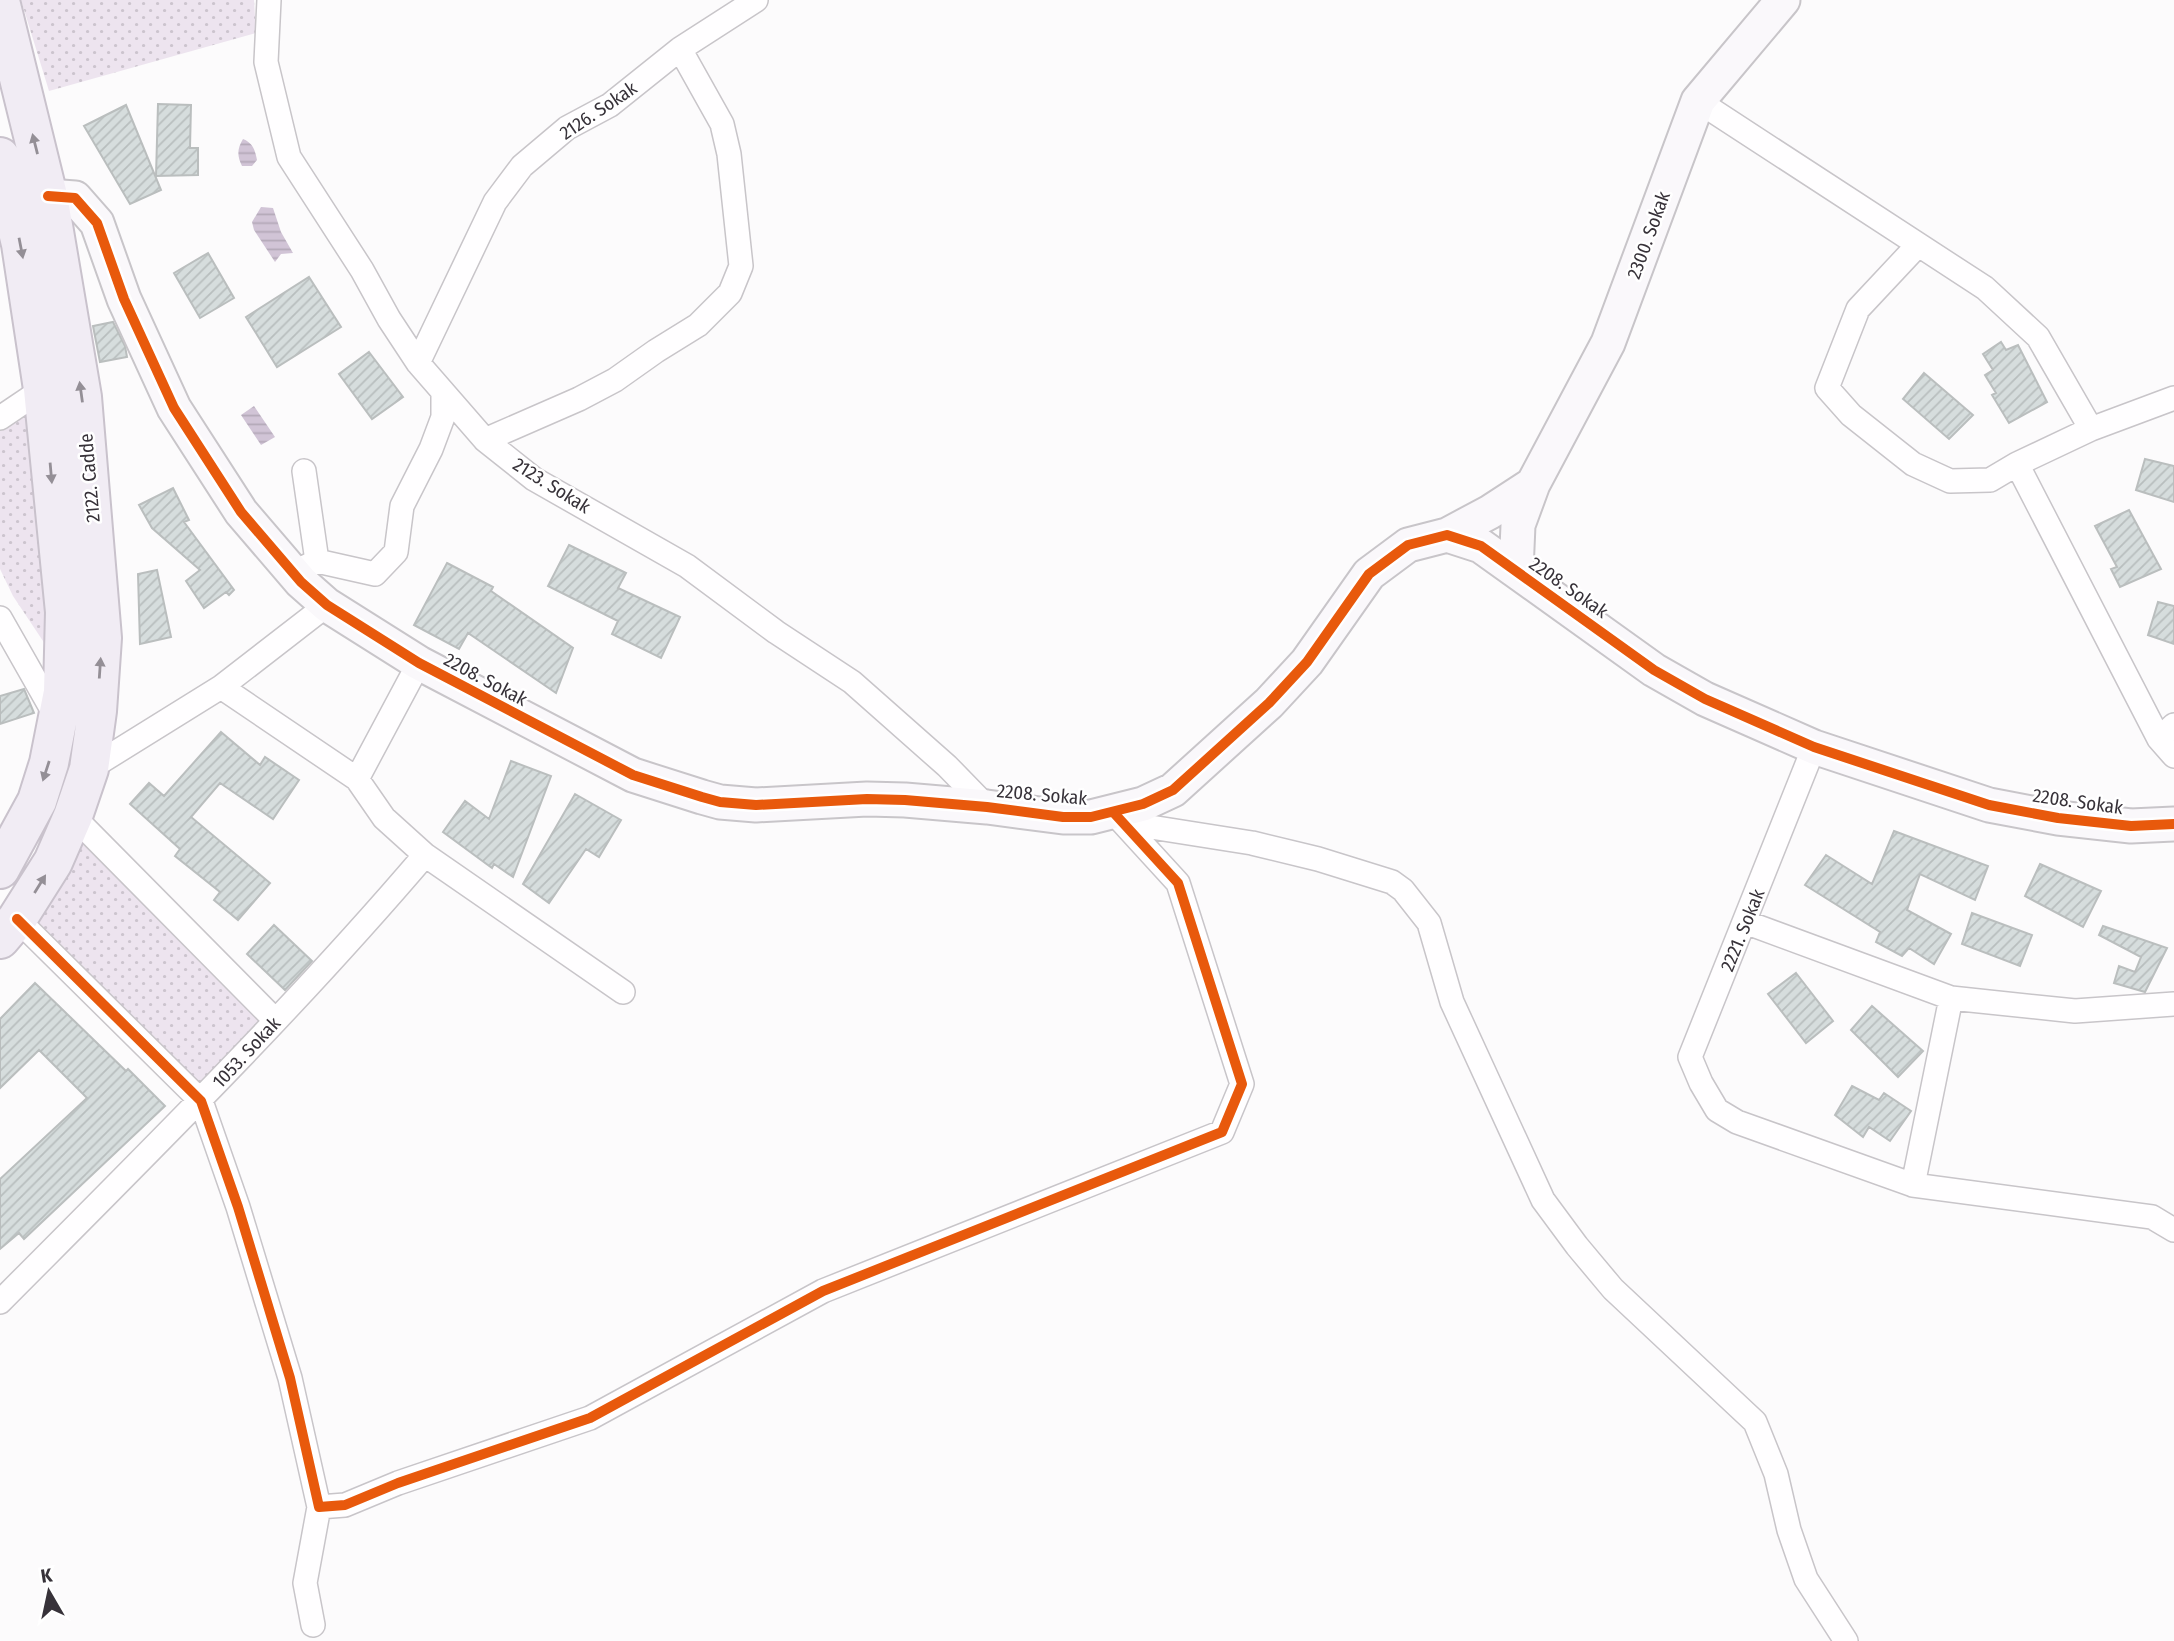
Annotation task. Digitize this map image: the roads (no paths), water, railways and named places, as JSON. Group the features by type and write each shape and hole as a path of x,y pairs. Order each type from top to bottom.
{"highway":[{"name":"2122. Cadde","path":"0,1 48,196 82,397 101,626 97,711 89,769 53,862 9,929"},
{"name":"2122. Cadde","path":"0,157 6,210 27,279 43,389 65,612 63,692 49,763 37,800 0,869"}],"street":[{"name":"2123. Sokak","path":"269,0 266,62 289,157 418,363 485,440 534,479 687,566 776,632 852,682 947,765 987,807"},
{"name":"2126. Sokak","path":"418,363 495,202 522,166 566,128 610,105 680,49 756,0"},
{"name":"2300. Sokak","path":"1498,558 1504,519 1533,484 1608,343 1698,101 1783,0"},
{"path":"485,440 579,399 615,380 698,325 730,293 741,266 729,154 722,124 680,49"},
{"path":"1698,101 1985,288 2038,337 2091,429"},
{"name":"2208. Sokak","path":"48,196 75,198 97,223 124,299 174,408 241,512 305,567 327,605 419,663 633,775 711,799 755,805 867,799 905,800 1063,817 1091,817 1143,804 1182,783 1269,703 1307,662 1369,574 1408,545 1447,535 1498,558 1654,670 1705,698 1814,747 1989,805 2057,818 2131,826 2174,824"},
{"path":"1917,246 1858,309 1827,388 1851,415 1913,464 1950,481 1990,480 2017,464 2091,429 2174,398"},
{"path":"0,418 43,389"},
{"path":"304,471 305,567 375,574 396,552 402,506 431,449 443,417 443,392"},
{"path":"2017,464 2169,740"},
{"path":"1447,535 1504,519"},
{"path":"89,769 220,687 327,605"},
{"path":"0,618 58,720"},
{"path":"356,779 419,663"},
{"path":"220,687 356,779 384,818 425,855 623,992"},
{"name":"2221. Sokak","path":"1814,747 1690,1057 1717,1110 1737,1122 1913,1185"},
{"path":"319,1507 345,1505 398,1483 590,1418 823,1291 1222,1132 1242,1084 1178,883 1114,813"},
{"path":"1114,813 1138,825 1252,843 1318,859 1392,882 1404,890 1429,923 1452,1002 1544,1200 1577,1246 1613,1289 1755,1422 1776,1475 1789,1530 1806,1579 1846,1641"},
{"path":"73,816 275,1020"},
{"name":"1053. Sokak","path":"0,1302 201,1101 372,917 425,855"},
{"path":"1745,922 1951,998 2075,1011 2174,1003"},
{"path":"9,929 201,1101 238,1207 290,1378 319,1507 305,1583 313,1625"},
{"path":"1951,998 1913,1185 2152,1217 2174,1230"}]}
